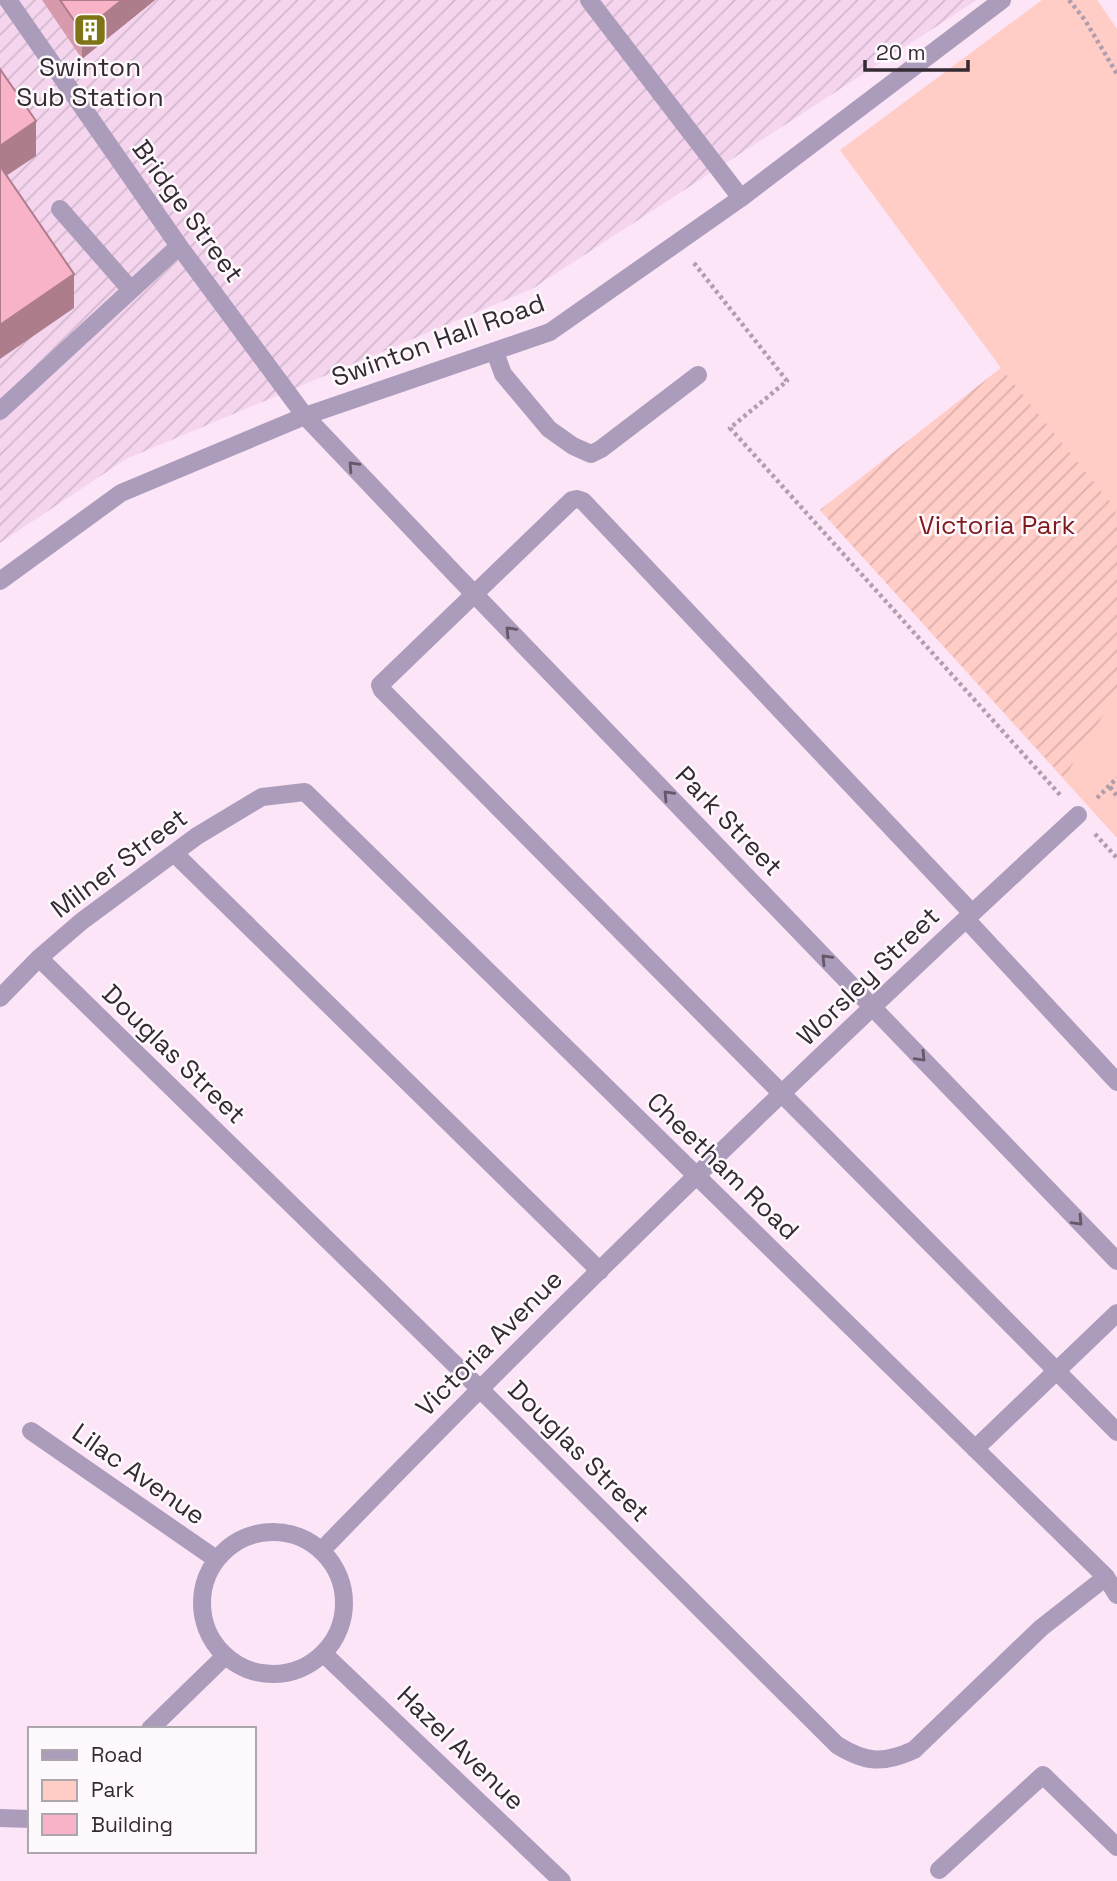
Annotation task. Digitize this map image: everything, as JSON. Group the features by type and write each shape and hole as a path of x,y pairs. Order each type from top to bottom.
{"street":[{"name":"Bridge Street","path":"8,0 179,246 305,415"},
{"path":"589,0 741,198"},
{"name":"Swinton Hall Road","path":"0,581 121,493 305,415 550,332 741,198 1002,0"},
{"path":"60,209 131,290"},
{"path":"0,411 179,246"},
{"path":"495,352 503,373 549,429 572,446 591,454 698,374"},
{"name":"Park Street","path":"305,415 1117,1261"},
{"path":"1117,1082 969,916 583,501 572,500 380,685 1117,1432"},
{"name":"Cheetham Road","path":"283,793 305,792 1106,1577 1117,1595"},
{"name":"Milner Street","path":"0,998 39,958 82,920 197,836 262,797 283,793"},
{"name":"Worsley Street","path":"697,1177 1078,815"},
{"path":"174,853 600,1271"},
{"name":"Douglas Street","path":"39,958 479,1388 837,1745 854,1756 875,1760 894,1759 914,1750 1041,1628 1106,1577"},
{"name":"Victoria Avenue","path":"322,1550 479,1388 697,1177"},
{"path":"975,1449 1117,1313"},
{"name":"Lilac Avenue","path":"31,1431 216,1559"},
{"path":"279,1531 303,1537 322,1550 336,1569 344,1590 344,1613 337,1635 324,1654 306,1667 286,1674 264,1675 243,1668 225,1656 211,1639 203,1619 201,1599 206,1578 216,1559 234,1543 256,1533 279,1531"},
{"name":"Hazel Avenue","path":"324,1654 562,1881"},
{"path":"152,1727 225,1656"},
{"path":"939,1870 1043,1775 1117,1847"},
{"path":"0,1818 28,1819"}],"path":[{"path":"1069,0 1085,20 1117,74"},
{"path":"678,243 787,381 730,428 1078,815"},
{"path":"1110,787 1117,796"}],"shaded area":[{"path":"0,0 977,0 532,289 126,459 0,543"}],"green space":[{"name":"Victoria Park","path":"1042,0 1097,0 1117,29 1117,838 820,510 1001,368 840,150"},
{"path":"1001,368 1115,508 1117,693 1064,778 820,510"}],"building":[{"path":"60,0 122,0 82,32"},
{"path":"0,69 36,121 0,146"},
{"path":"0,166 74,274 0,325"}],"place":[{"name":"Swinton Sub Station","path":"90,30"}]}
